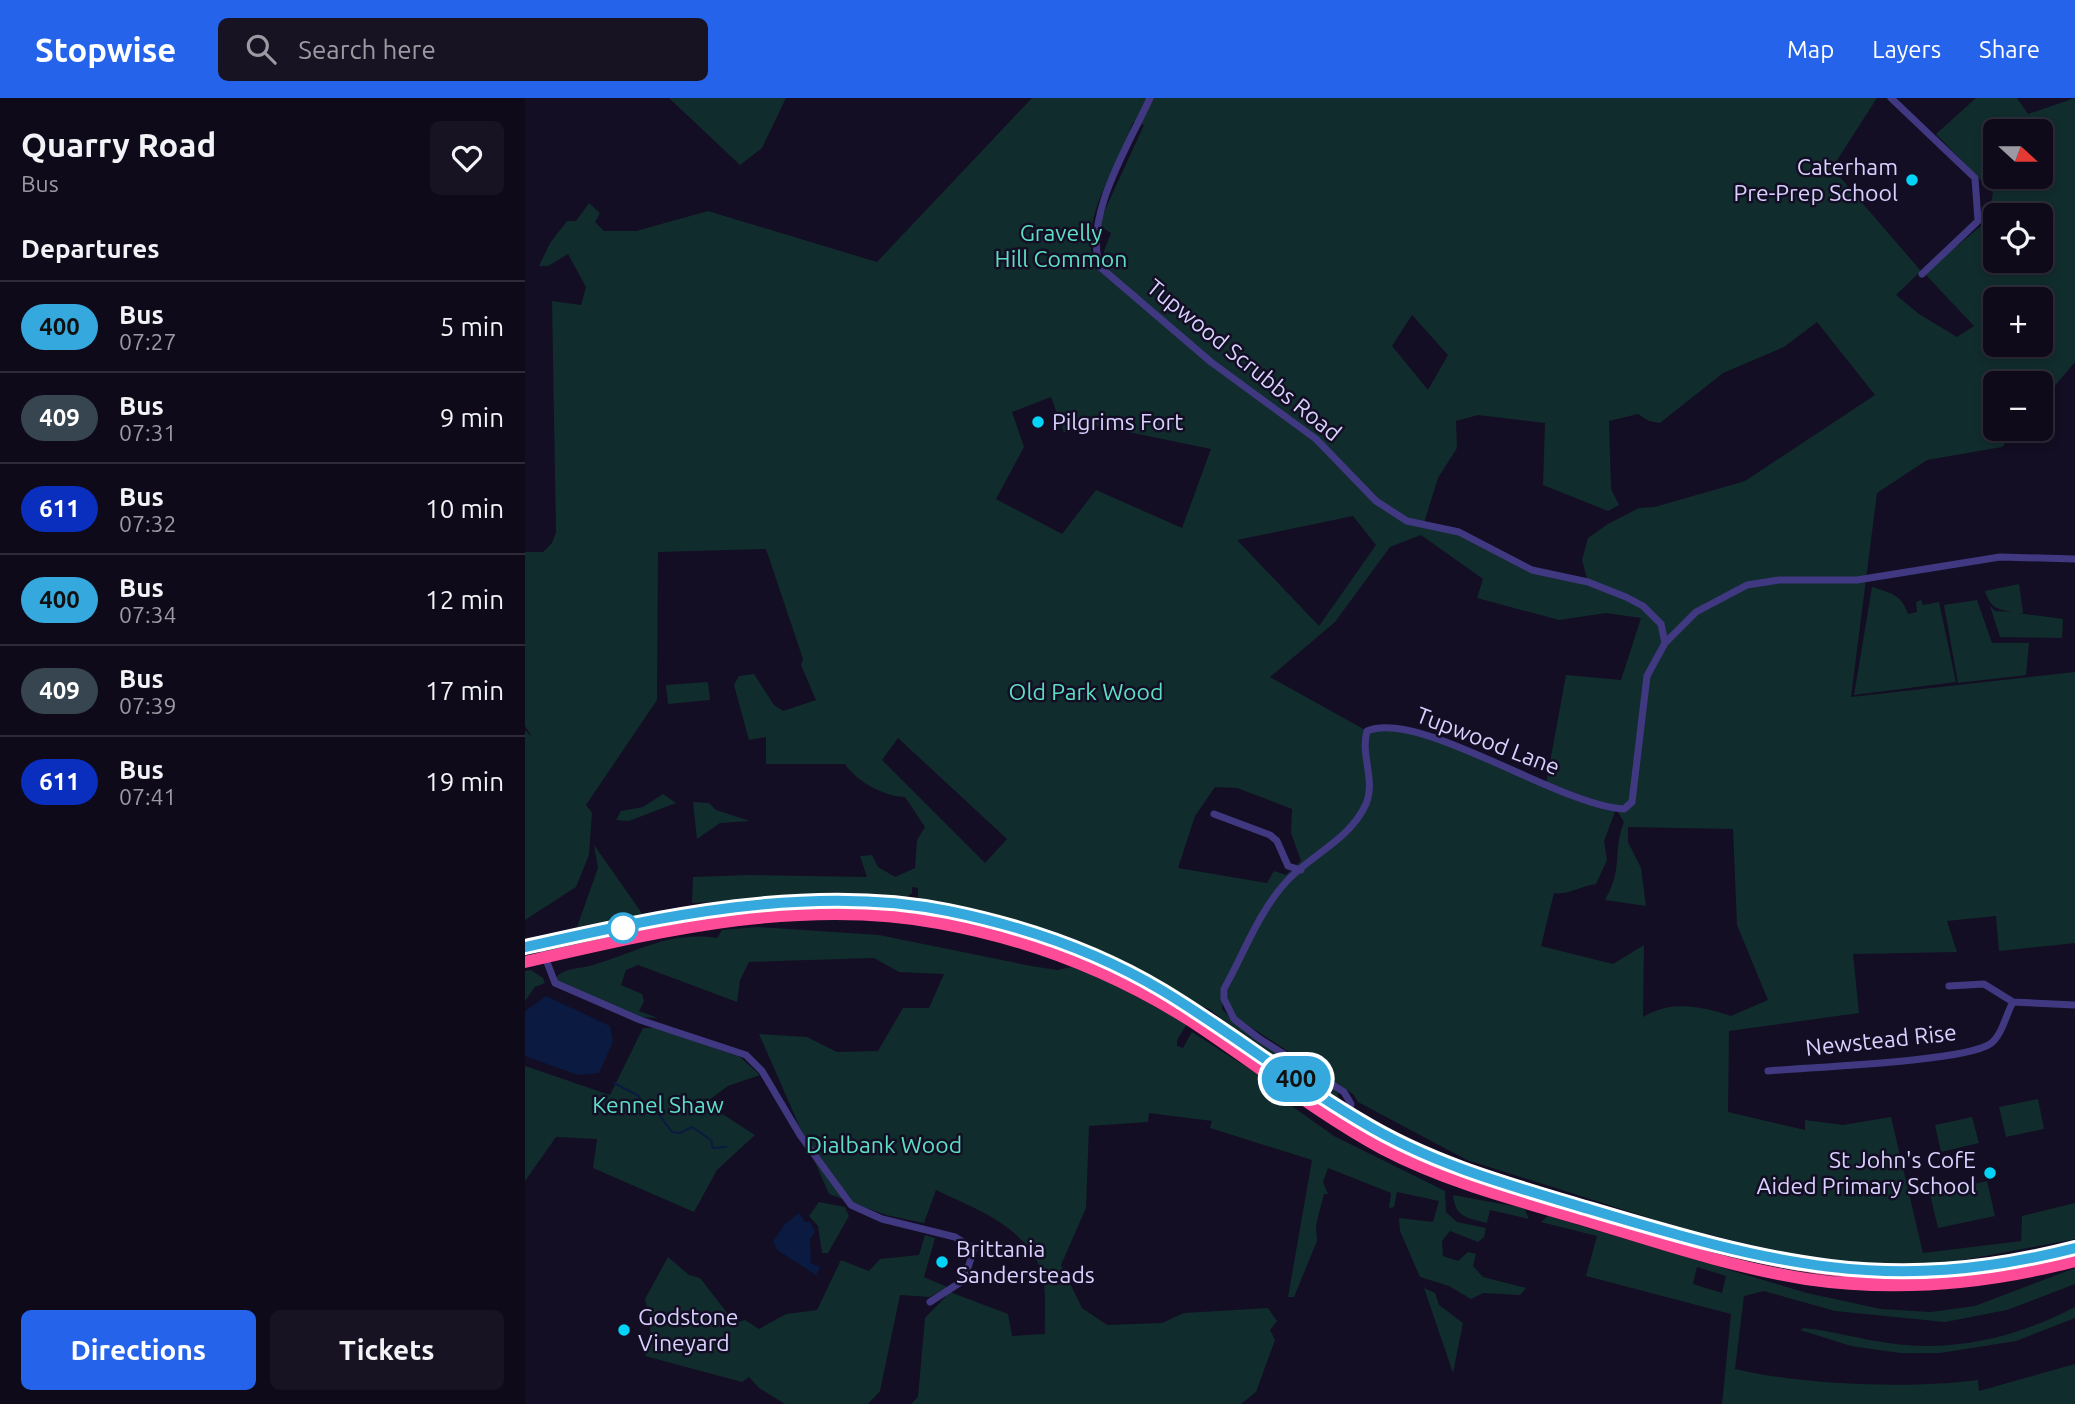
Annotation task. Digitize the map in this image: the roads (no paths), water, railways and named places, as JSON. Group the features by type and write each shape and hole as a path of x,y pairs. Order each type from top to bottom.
{"highway":[{"path":"525,947 777,903 885,900 949,911 1052,940 1091,955 1161,990 1347,1113 1389,1138 1448,1165 1707,1244 1775,1260 1847,1270 1932,1273 2003,1264 2075,1248"},
{"path":"525,961 709,923 787,916 882,913 944,923 1013,941 1108,976 1188,1020 1384,1150 1455,1180 1562,1214 1759,1270 1849,1283 1934,1285 1969,1282 2075,1261"}],"street":[{"name":"Tupwood Scrubbs Road","path":"1150,98 1103,198 1096,244 1100,267 1210,362 1316,439 1376,501 1407,521 1459,532 1532,570 1588,582 1626,597 1643,606 1661,624"},
{"path":"1891,98 1925,127 1975,178 1978,220 1922,274"},
{"name":"Tupwood Lane","path":"1347,1113 1351,1104 1344,1092 1259,1039 1234,1019 1224,999 1224,989 1259,919 1287,880 1333,845 1365,806 1370,773 1364,739 1367,731 1381,725 1428,735 1570,794 1616,808 1629,806 1647,676 1665,643 1679,628 1718,598 1738,587 1758,583 1857,580 2000,557 2075,559"},
{"path":"1665,643 1661,624 1679,628"},
{"path":"1214,814 1269,835 1277,841 1288,866 1301,870"},
{"path":"540,944 555,983 640,1020 746,1055 762,1071 800,1135 851,1205 882,1219 955,1237 974,1249 964,1280 930,1302"},
{"path":"1949,986 1984,984 2013,1002 2075,1005"},
{"name":"Newstead Rise","path":"1768,1071 1941,1055 1980,1048 1991,1043 1998,1035 2013,1002"}],"water":[{"path":"546,996 610,1026 613,1042 599,1073 578,1075 525,1056 525,1011"},
{"path":"799,1213 805,1222 810,1222 815,1232 810,1239 811,1263 820,1267 816,1275 777,1250 773,1241 784,1225"}],"waterway":[{"path":"614,1083 639,1096 641,1103 651,1104 672,1132 680,1133 692,1127 711,1140 713,1148 726,1147"}],"place":[{"name":"Caterham Pre-Prep School","path":"1912,180"},
{"name":"Pilgrims Fort","path":"1038,422"},
{"name":"St John's CofE Aided Primary School","path":"1990,1173"},
{"name":"Brittania Sandersteads","path":"942,1262"},
{"name":"Godstone Vineyard","path":"624,1330"}],"park label":[{"name":"Gravelly Hill Common","path":"1061,246"},
{"name":"Old Park Wood","path":"1086,692"},
{"name":"Kennel Shaw","path":"658,1105"},
{"name":"Dialbank Wood","path":"884,1145"}]}
